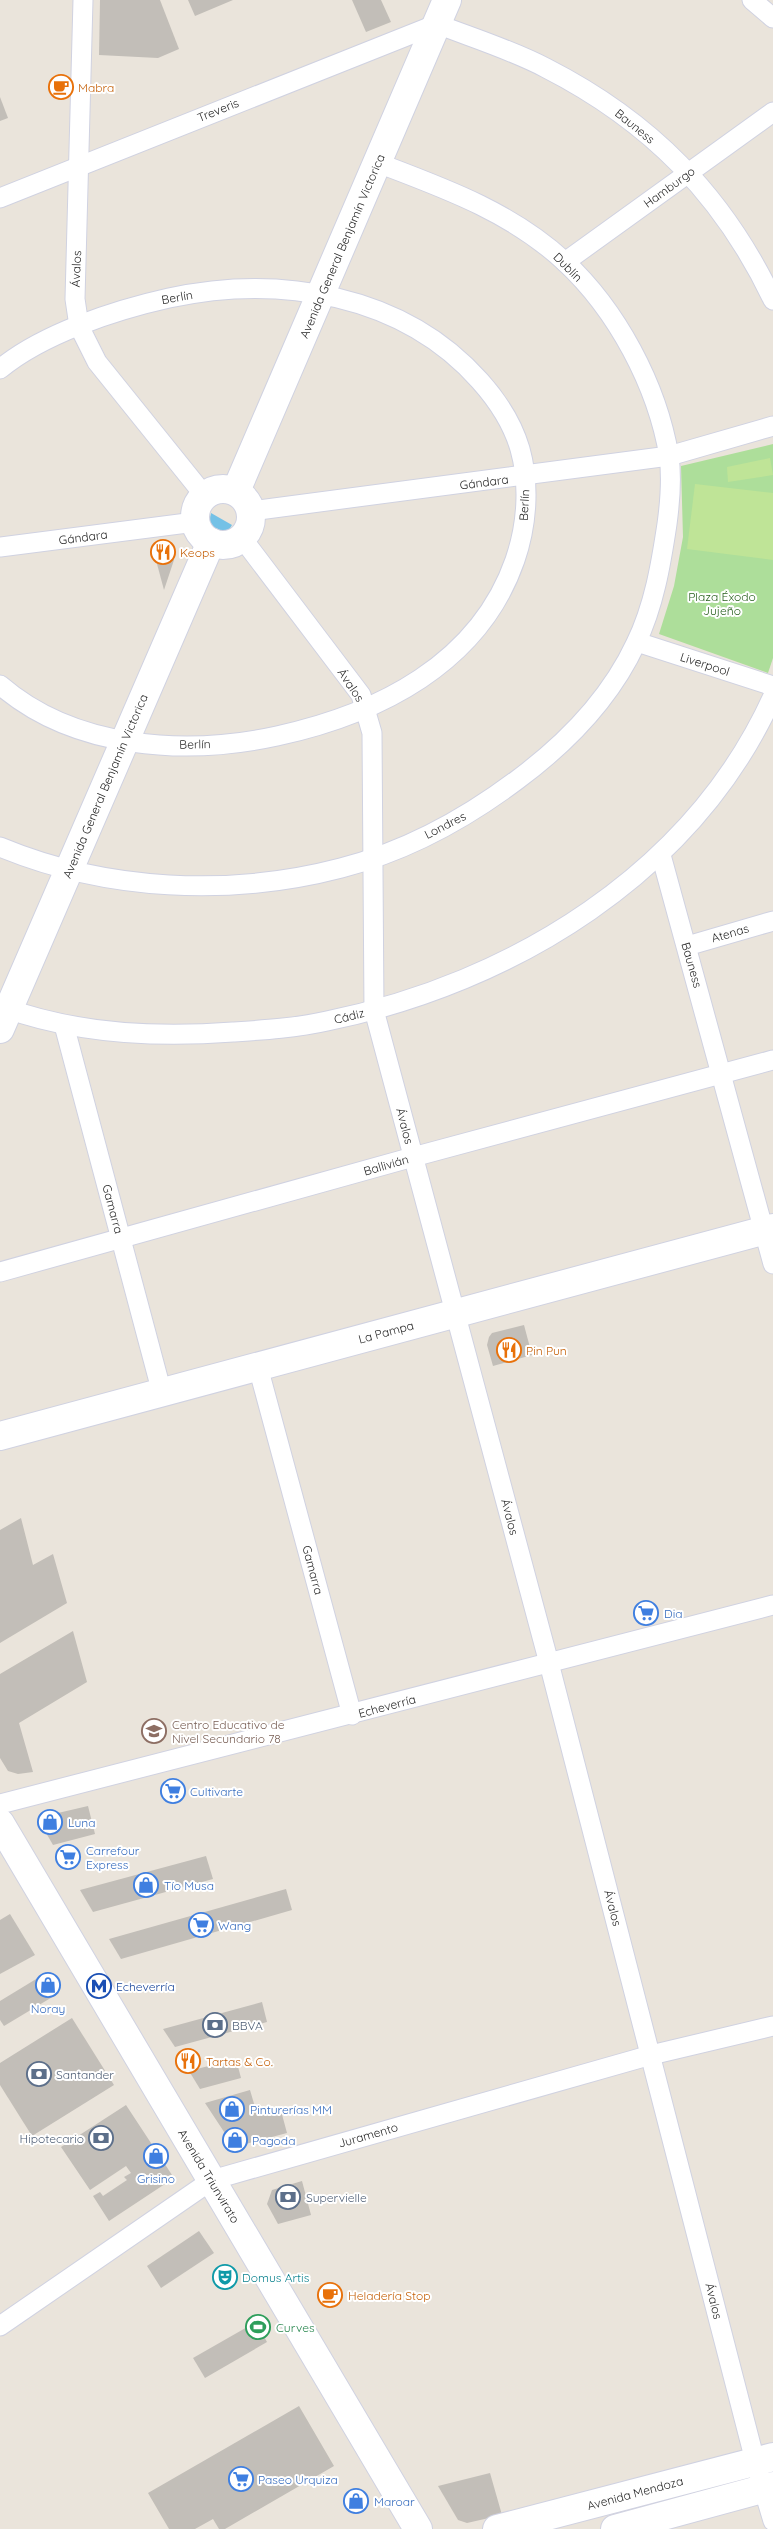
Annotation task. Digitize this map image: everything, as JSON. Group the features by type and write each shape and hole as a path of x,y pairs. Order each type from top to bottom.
{"street":[{"name":"Ávalos","path":"83,0 75,299 79,326 97,362 204,495"},
{"path":"752,0 773,18"},
{"name":"Treveris","path":"0,198 442,12"},
{"name":"Avenida General Benjamín Victorica","path":"243,501 321,295 442,12"},
{"name":"Bauness","path":"442,12 576,84 610,105 690,173 729,221 757,266 773,300"},
{"name":"Hamburgo","path":"565,262 773,112"},
{"name":"Dublín","path":"378,163 456,194 507,218 565,262 594,294 621,332 654,399 669,456"},
{"name":"Berlín","path":"0,369 20,353 79,326 146,303 206,292 250,290 321,295 383,311 413,325 440,343 465,364 487,388 505,416 519,446 525,477 526,510 521,542 510,574 494,604 476,631 452,656 426,676 366,709 300,731 266,739 195,745 125,741 93,734 62,723 33,708 0,685"},
{"path":"0,358 20,353"},
{"name":"Gándara","path":"243,501 525,477 669,456 773,426"},
{"name":"Londres","path":"0,847 68,870 146,883 209,885 304,876 374,858 462,818 535,767 563,743 610,689 637,642 654,593 663,554 669,507 669,456"},
{"path":"219,488 243,501 250,526 242,538 227,545 203,532 196,507 204,495 219,488"},
{"name":"Avenida General Benjamín Victorica","path":"3,1014 125,741 203,532"},
{"name":"Gándara","path":"0,547 203,532"},
{"name":"Ávalos","path":"242,538 361,695 366,709 372,732 374,1010 549,1663 651,2055 764,2459 773,2521"},
{"name":"Liverpool","path":"637,642 773,686"},
{"path":"661,855 699,814 728,776 757,731 773,696"},
{"name":"Bauness","path":"661,855 722,1073 769,1230 773,1264"},
{"name":"Cádiz","path":"3,1014 64,1025 120,1032 177,1036 277,1029 326,1022 413,999 507,960 540,944 616,892 661,855"},
{"name":"Atenas","path":"687,946 773,921"},
{"name":"Gamarra","path":"64,1025 162,1393"},
{"name":"Ballivián","path":"0,1272 121,1240 413,1157 773,1060"},
{"name":"La Pampa","path":"0,1436 769,1230"},
{"name":"Gamarra","path":"258,1368 352,1715"},
{"name":"Echeverría","path":"0,1804 352,1715 773,1605"},
{"name":"Avenida Triunvirato","path":"0,1823 418,2529"},
{"name":"Juramento","path":"0,2326 212,2180 651,2055 773,2026"},
{"name":"Avenida Mendoza","path":"497,2529 764,2459"},
{"path":"615,2529 768,2487"}],"green space":[{"name":"Plaza Éxodo Jujeño","path":"773,444 773,658 768,673 659,634 674,586 683,537 681,466"},
{"path":"770,458 773,475 728,482 727,467"},
{"path":"695,484 773,493 773,560 687,549"}],"water":[{"path":"211,513 232,525 229,530 216,533 210,524"}],"building":[{"path":"100,0 160,0 179,49 158,58 99,55"},
{"path":"188,0 233,0 195,16"},
{"path":"352,0 381,0 391,22 366,32"},
{"path":"0,97 8,118 0,121"},
{"path":"153,549 168,549 174,560 164,590"},
{"name":"Pin Pun","path":"524,1325 532,1355 493,1366 487,1345 492,1333"},
{"path":"21,1518 33,1565 53,1554 67,1603 0,1643 0,1530"},
{"path":"73,1631 87,1682 19,1723 33,1772 18,1774 8,1771 0,1758 0,1674"},
{"path":"88,1806 95,1834 53,1845 41,1824 45,1816"},
{"name":"Tío Musa","path":"206,1856 213,1879 93,1912 80,1890"},
{"name":"Wang","path":"286,1889 292,1910 121,1959 109,1939"},
{"path":"10,1914 35,1955 0,1974 0,1920"},
{"path":"46,1973 59,1993 4,2026 0,2020 0,2001"},
{"name":"BBVA","path":"262,2002 267,2022 175,2047 163,2029"},
{"name":"Santander","path":"72,2018 114,2085 32,2136 0,2085 0,2063"},
{"path":"236,2059 241,2078 200,2089 189,2071"},
{"path":"250,2090 257,2114 280,2107 287,2133 234,2147 205,2103"},
{"path":"126,2105 172,2175 169,2177 171,2180 109,2221 93,2196 100,2192 103,2196 127,2180 124,2177 131,2173 126,2166 90,2190 61,2147"},
{"name":"Supervielle","path":"302,2181 311,2215 278,2224 267,2204 272,2190"},
{"path":"199,2231 214,2253 161,2288 147,2266"},
{"path":"256,2322 267,2342 205,2378 193,2358"},
{"name":"Paseo Urquiza","path":"299,2406 334,2466 225,2529 219,2529 213,2519 195,2529 169,2529 148,2493"},
{"path":"490,2473 502,2515 467,2523 458,2520 438,2486"}],"place":[{"name":"Mabra","path":"61,87"},
{"name":"Keops","path":"163,552"},
{"name":"Pin Pun","path":"509,1350"},
{"name":"Dia","path":"646,1613"},
{"name":"Centro Educativo de Nivel Secundario 78","path":"154,1731"},
{"name":"Cultivarte","path":"173,1791"},
{"name":"Luna","path":"50,1822"},
{"name":"Carrefour Express","path":"68,1857"},
{"name":"Tío Musa","path":"146,1885"},
{"name":"Wang","path":"201,1925"},
{"name":"Noray","path":"48,1985"},
{"name":"Echeverría","path":"99,1986"},
{"name":"BBVA","path":"215,2025"},
{"name":"Tartas & Co.","path":"188,2061"},
{"name":"Santander","path":"39,2074"},
{"name":"Pinturerías MM","path":"232,2109"},
{"name":"Hipotecario","path":"101,2138"},
{"name":"Pagoda","path":"235,2140"},
{"name":"Grisino","path":"156,2156"},
{"name":"Supervielle","path":"288,2197"},
{"name":"Domus Artis","path":"225,2277"},
{"name":"Heladería Stop","path":"330,2295"},
{"name":"Curves","path":"258,2327"},
{"name":"Paseo Urquiza","path":"241,2479"},
{"name":"Maroar","path":"356,2501"}]}
